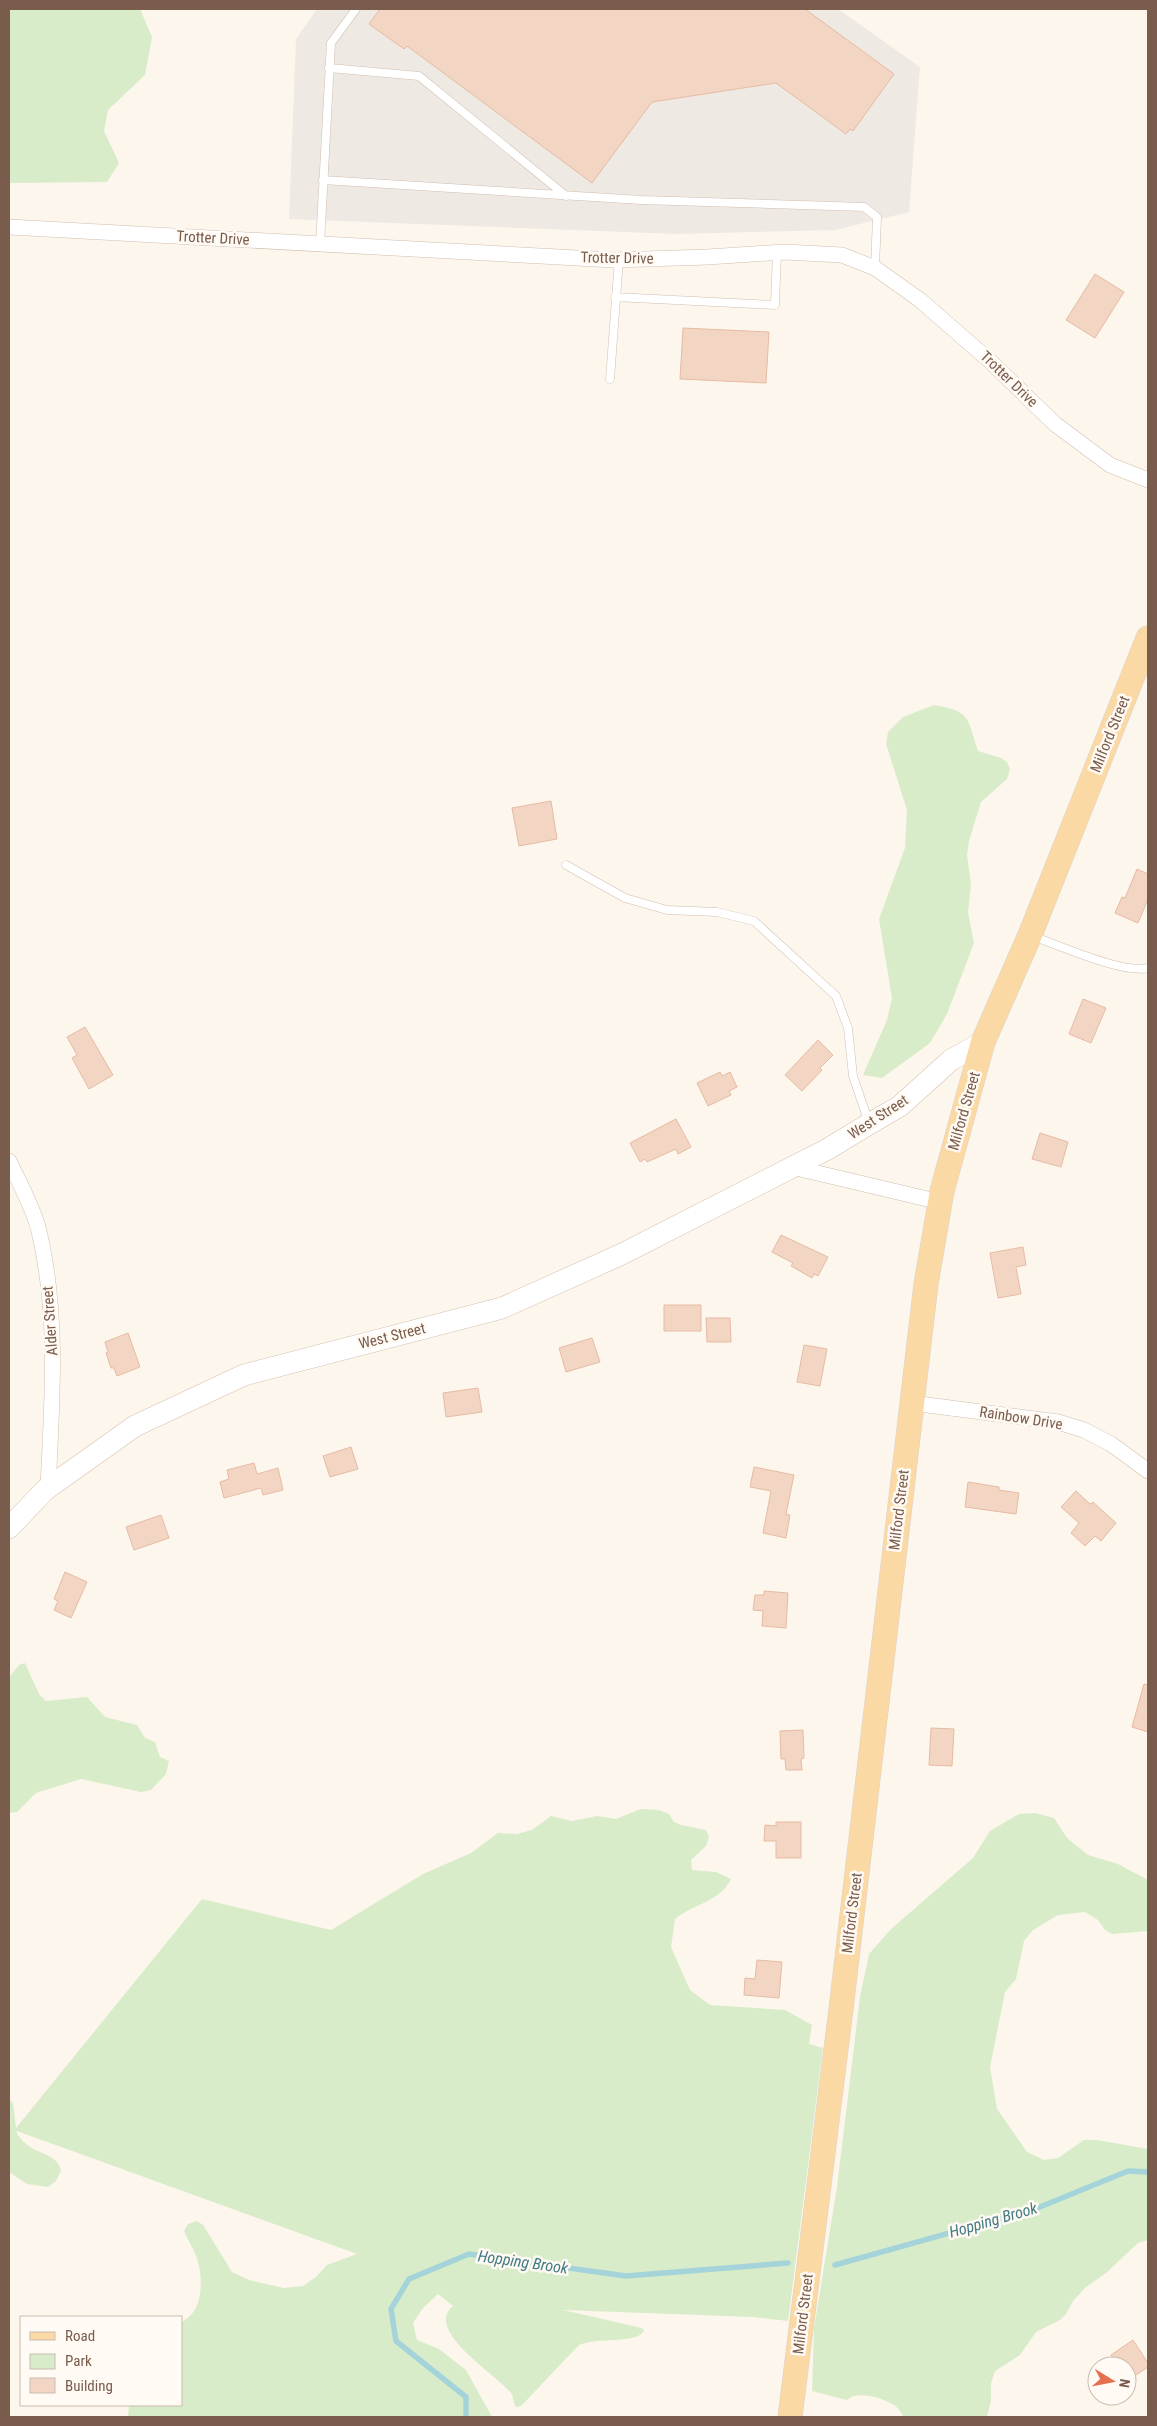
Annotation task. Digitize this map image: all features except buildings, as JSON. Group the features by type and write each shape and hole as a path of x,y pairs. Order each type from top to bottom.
{"main road":[{"name":"Milford Street","path":"790,2417 841,2009 926,1284 940,1202 983,1042 1030,935 1148,638"}],"street":[{"name":"Trotter Drive","path":"9,227 619,259 708,257 777,252 842,255 875,268 920,300 990,361 1055,424 1110,465 1148,480"},
{"name":"West Street","path":"9,1528 48,1488 135,1426 244,1374 502,1308 622,1254 792,1167 900,1106 951,1060 983,1042"},
{"name":"Alder Street","path":"9,1161 39,1229 50,1290 54,1359 48,1488"},
{"path":"792,1167 940,1202"},
{"name":"Rainbow Drive","path":"912,1403 1058,1422 1084,1430 1111,1444 1148,1471"}],"lane":[{"path":"320,244 331,42 356,9"},
{"path":"329,68 419,76 566,196"},
{"path":"323,180 566,196 864,208 877,217 875,268"},
{"path":"615,297 775,305 777,252"},
{"path":"610,379 619,259"},
{"path":"566,865 625,898 667,910 717,912 754,921 836,996 848,1028 853,1076 869,1124"},
{"path":"1030,935 1109,963 1141,970 1148,968"}],"shaded area":[{"path":"317,9 838,9 920,67 909,212 835,230 677,234 289,219 296,39"}],"green space":[{"path":"9,9 140,9 152,37 145,75 108,110 104,131 119,163 107,182 9,183"},
{"path":"934,705 961,713 969,724 978,751 1001,758 1007,762 1010,769 1007,779 981,802 969,841 967,855 971,885 968,912 974,943 947,1014 930,1043 882,1078 863,1075 887,1020 892,998 879,919 905,848 907,810 886,744 888,732 903,717"},
{"path":"25,1663 39,1694 46,1701 87,1697 105,1717 137,1725 145,1738 155,1742 160,1757 169,1761 166,1774 151,1790 141,1792 81,1779 36,1793 17,1812 9,1813 9,1677 19,1665"},
{"path":"641,1809 659,1810 669,1814 674,1822 681,1825 706,1830 709,1837 706,1846 691,1860 692,1870 716,1872 731,1879 726,1887 713,1898 675,1919 671,1947 690,1990 710,2005 785,2010 812,2025 809,2044 823,2048 788,2321 753,2317 563,2310 642,2328 644,2331 633,2338 595,2341 579,2345 521,2406 516,2407 511,2393 454,2339 447,2327 446,2316 453,2306 438,2294 423,2308 413,2323 417,2340 439,2349 466,2370 492,2417 128,2417 129,2406 182,2406 182,2321 194,2311 198,2302 201,2283 199,2264 184,2231 188,2224 197,2221 203,2225 232,2272 249,2280 284,2288 303,2286 316,2277 327,2265 357,2254 17,2131 17,2134 26,2144 52,2158 61,2170 56,2181 48,2187 27,2184 9,2172 9,2099 13,2103 16,2128 202,1899 331,1930 423,1874 471,1853 498,1833 517,1834 532,1830 551,1816 572,1821 597,1816 616,1819"},
{"path":"1035,1813 1054,1818 1067,1838 1088,1855 1118,1864 1148,1880 1148,1931 1112,1934 1105,1930 1098,1920 1085,1912 1058,1915 1033,1930 1024,1941 1016,1979 1005,1992 990,2067 997,2109 1027,2152 1044,2160 1058,2158 1084,2140 1097,2140 1148,2149 1148,2240 1138,2243 1106,2273 1086,2287 1073,2301 1066,2314 1060,2320 1036,2332 1020,2355 995,2371 991,2383 991,2401 987,2417 904,2417 889,2402 870,2396 851,2397 847,2400 812,2391 814,2328 837,2187 860,1997 869,1954 891,1929 973,1858 990,1831 1019,1814"}],"waterway":[{"name":"Hopping Brook","path":"835,2265 1035,2209 1128,2171 1148,2172"},
{"name":"Hopping Brook","path":"466,2417 466,2397 396,2341 391,2309 409,2279 469,2254 626,2276 788,2263"}]}
